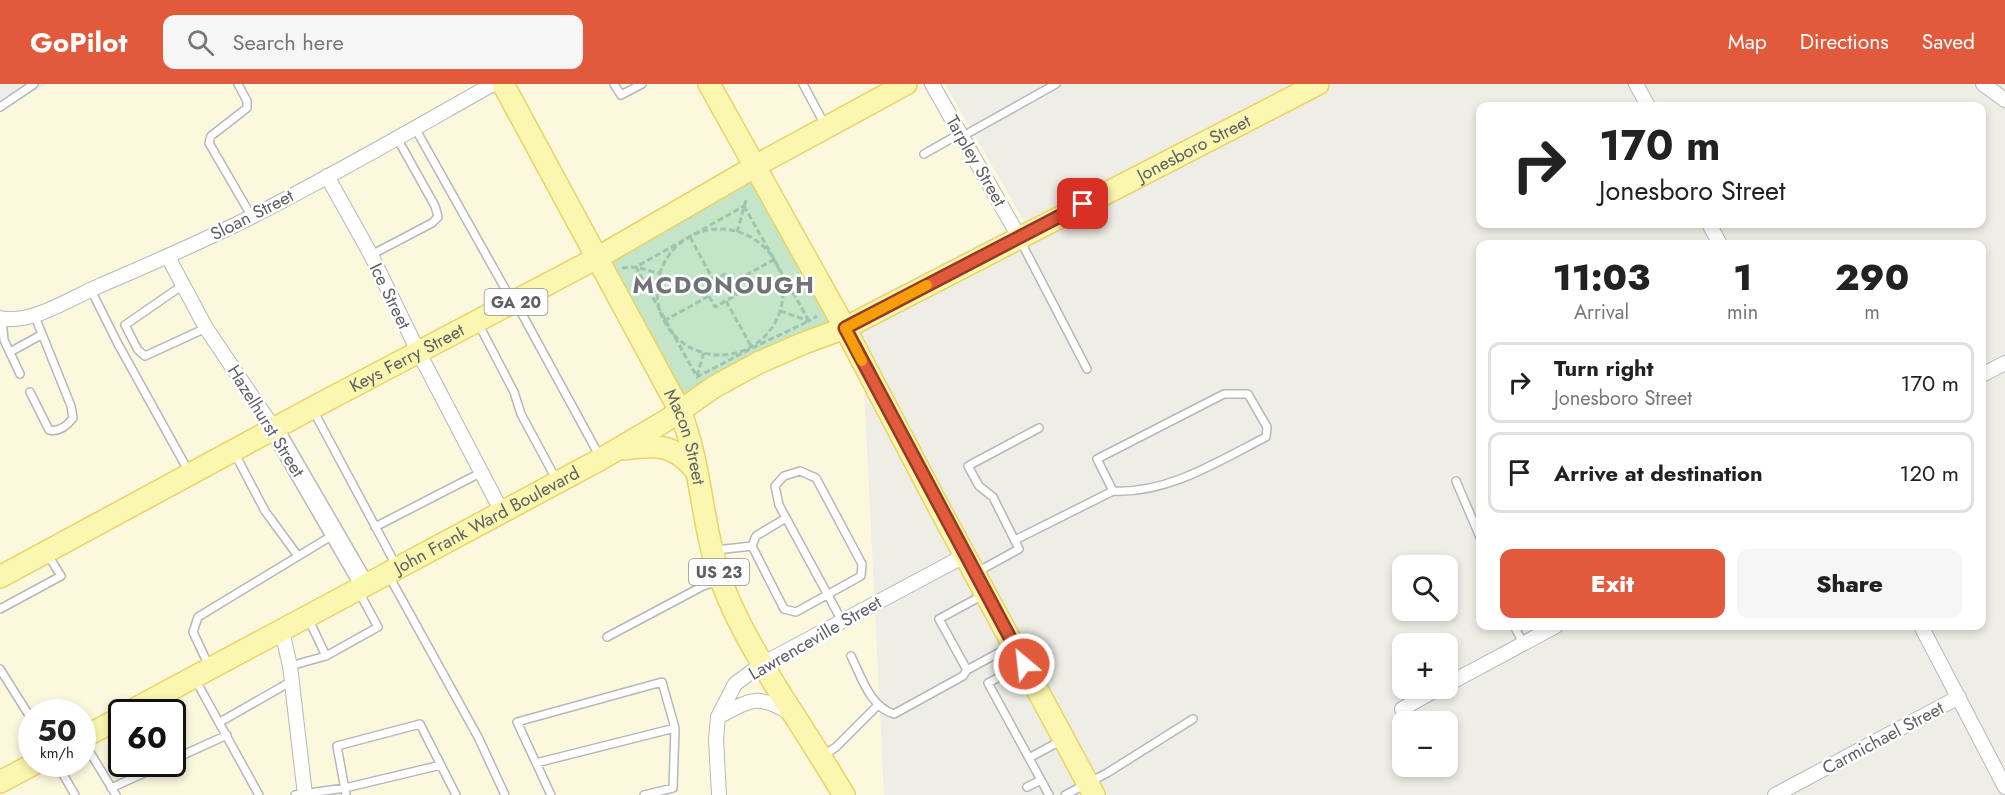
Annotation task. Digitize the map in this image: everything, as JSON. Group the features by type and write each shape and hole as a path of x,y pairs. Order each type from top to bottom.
{"main road":[{"name":"Macon Street","path":"503,84 680,411 697,472 712,551 721,581 738,621 762,664 844,795"},
{"path":"709,84 845,328 1091,789"},
{"name":"Keys Ferry Street","path":"0,577 418,351 597,258 754,167 906,84"},
{"name":"Jonesboro Street","path":"845,328 1318,84"},
{"name":"John Frank Ward Boulevard","path":"153,699 608,455 680,411 714,387 758,363 804,342 845,328"},
{"name":"Hazelhurst Street","path":"274,429 335,534 361,587"},
{"path":"608,455 650,445 664,448 686,458 697,472"},
{"path":"1,783 18,773"}],"street":[{"name":"Sloan Street","path":"1,318 22,318 63,304 168,257 252,217 493,84"},
{"name":"Tarpley Street","path":"932,84 1019,237"},
{"path":"1636,84 1646,102"},
{"path":"1983,84 2005,100"},
{"name":"Ice Street","path":"327,176 502,512"},
{"name":"Hazelhurst Street","path":"168,257 206,328 274,429"},
{"path":"1986,373 2005,363"},
{"name":"Lawrenceville Street","path":"719,795 716,738 718,717 735,684 762,664 842,621 970,564"},
{"path":"1458,679 1548,630"},
{"path":"1923,630 2005,787"},
{"path":"282,631 292,681 302,794"},
{"name":"Carmichael Street","path":"1775,795 1959,697"},
{"path":"1402,709 1420,699"},
{"path":"718,717 757,700 772,702 795,717"}],"lane":[{"path":"0,107 34,84"},
{"path":"238,84 247,101 247,108 211,136 209,143 252,217"},
{"path":"614,84 621,95 642,84"},
{"path":"803,84 826,128"},
{"path":"924,154 1056,84"},
{"path":"415,128 514,303 608,455"},
{"path":"370,255 432,223 438,217 435,206 397,138"},
{"path":"1019,237 1087,369"},
{"path":"183,285 125,325 138,350 145,356 206,328"},
{"path":"91,290 118,344 190,474"},
{"path":"30,392 49,430 54,431 68,425 73,418 71,406 34,314"},
{"path":"1,318 4,340 20,374"},
{"path":"477,321 514,392 521,414 558,482"},
{"path":"10,352 42,335"},
{"path":"1015,540 1113,491 1133,492 1161,486 1217,462 1266,437 1268,427 1248,394 1224,394 1097,459 1113,491"},
{"path":"312,408 375,527 393,571 505,795"},
{"path":"970,564 1019,549 993,497 979,486 968,466 1039,428"},
{"path":"233,451 265,511 298,556"},
{"path":"786,518 756,536 752,546 784,609 796,612 828,595 861,576 862,564 816,478 800,471 784,476 775,486 779,505 828,595 842,621"},
{"path":"375,527 482,472"},
{"path":"1456,481 1476,528"},
{"path":"259,795 220,722 202,673 193,632 198,617 335,534"},
{"path":"712,551 752,546"},
{"path":"0,609 61,576 46,552"},
{"path":"607,637 703,586 721,581"},
{"path":"290,666 326,656 378,627 361,587"},
{"path":"967,670 939,619 986,593"},
{"path":"308,616 326,656"},
{"path":"1516,630 1523,643"},
{"path":"851,656 877,706 894,714 1014,645"},
{"path":"1024,664 988,683 1041,780 1045,794"},
{"path":"0,669 19,699"},
{"path":"220,722 292,681"},
{"path":"551,795 518,722 662,682 675,728 673,788 644,795"},
{"path":"820,757 836,747 877,706"},
{"path":"1065,795 1091,789 1107,773 1193,719"},
{"path":"346,792 337,746 420,724 456,795"},
{"path":"536,763 675,728"},
{"path":"186,754 227,735"},
{"path":"1029,758 1064,739"},
{"path":"96,763 116,795"},
{"path":"302,794 346,792 441,765"},
{"path":"65,777 75,795"},
{"path":"111,788 135,777"},
{"path":"1027,787 1041,780"}],"path":[{"path":"737,232 746,200"},
{"path":"636,267 744,206"},
{"path":"744,206 808,321"},
{"path":"727,229 737,232 746,234 762,244 775,259 782,278 783,298 778,317 767,334 752,348 732,353 712,354 693,348 676,337 664,321 658,303 658,283 664,264 675,248 690,237 708,230 727,229"},
{"path":"690,237 714,281"},
{"path":"730,284 775,259"},
{"path":"636,267 697,377"},
{"path":"622,268 636,267 660,274"},
{"path":"725,274 730,284 736,295 715,307 704,287 725,274"},
{"path":"664,321 709,296"},
{"path":"726,301 752,348"},
{"path":"780,311 808,321"},
{"path":"697,377 817,316"},
{"path":"697,377 704,352"}],"shaded area":[{"path":"47,84 945,84 1024,221 860,306 884,795 0,795 0,111"}],"green space":[{"path":"754,167 845,328 680,411 597,258"}],"slow traffic":[{"path":"862,361 845,328 927,285"}],"district":[{"name":"MCDONOUGH","path":"724,285"}],"route":[{"path":"1024,664 845,328 1083,204"}]}
